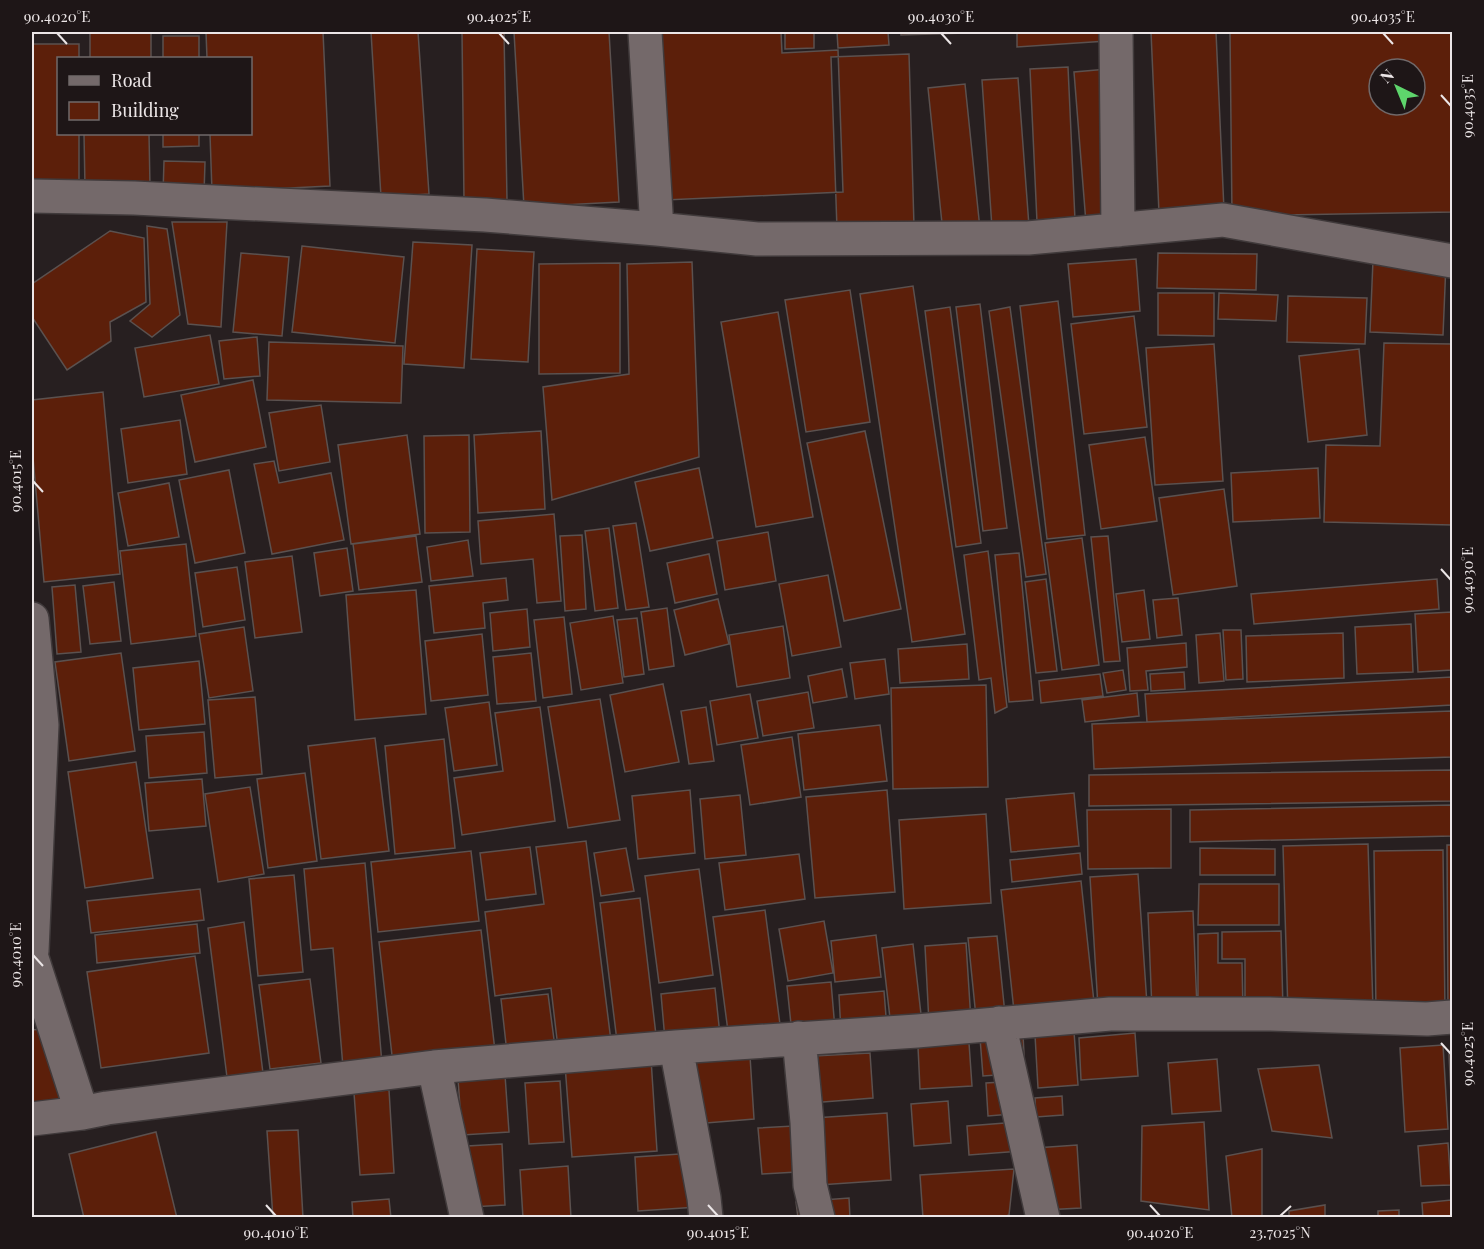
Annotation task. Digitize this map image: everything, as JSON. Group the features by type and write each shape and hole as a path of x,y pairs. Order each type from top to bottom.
{"street":[{"path":"645,32 657,229"},
{"path":"1116,32 1118,230"},
{"path":"32,196 146,198 485,215 757,239 1028,238 1222,220 1452,261"},
{"path":"32,620 42,725 32,951"},
{"path":"32,958 95,1110"},
{"path":"32,1119 434,1067 1110,1014 1269,1014 1427,1019 1452,1017"},
{"path":"999,1023 1043,1218"},
{"path":"799,1038 810,1185 818,1218"},
{"path":"676,1047 706,1218"},
{"path":"434,1067 467,1218"}],"building":[{"path":"90,32 151,32 151,57 90,57"},
{"path":"206,32 323,32 330,186 212,192 210,135 252,135 252,57 207,57"},
{"path":"371,32 418,32 429,194 381,197"},
{"path":"462,32 504,32 507,200 464,201"},
{"path":"514,32 609,32 619,202 524,207"},
{"path":"659,32 781,32 782,53 838,50 843,192 665,200"},
{"path":"785,32 814,32 814,48 785,49"},
{"path":"837,32 888,32 889,45 838,48"},
{"path":"901,32 999,32 901,35"},
{"path":"1017,32 1106,32 1107,41 1017,47"},
{"path":"1151,32 1216,32 1224,210 1159,213"},
{"path":"1230,32 1452,32 1452,212 1232,216"},
{"path":"163,36 199,36 199,57 163,57"},
{"path":"32,44 79,44 79,57 57,57 57,135 79,135 79,184 32,184"},
{"path":"909,54 914,226 837,229 831,57"},
{"path":"1068,67 1075,220 1037,222 1030,69"},
{"path":"1119,68 1131,219 1086,223 1074,72"},
{"path":"1018,78 1029,226 992,228 982,80"},
{"path":"965,84 980,229 943,233 928,88"},
{"path":"84,135 149,135 150,186 85,187"},
{"path":"163,135 199,135 199,146 163,147"},
{"path":"164,161 205,162 204,194 163,193"},
{"path":"172,222 227,222 221,327 188,324"},
{"path":"147,226 167,229 180,315 152,337 130,321 150,304"},
{"path":"110,231 144,238 146,302 110,322 111,341 67,370 32,317 32,284"},
{"path":"413,242 472,245 464,368 404,364"},
{"path":"302,246 404,257 395,343 292,332"},
{"path":"477,249 534,252 528,362 471,359"},
{"path":"241,253 289,257 282,336 233,332"},
{"path":"1158,253 1257,254 1256,290 1157,288"},
{"path":"1136,259 1140,311 1073,317 1068,264"},
{"path":"1373,260 1446,263 1443,335 1370,332"},
{"path":"692,262 699,457 552,500 543,387 629,374 627,264"},
{"path":"620,263 620,373 539,374 539,264"},
{"path":"913,286 965,634 912,642 860,294"},
{"path":"850,290 870,422 806,432 785,300"},
{"path":"1158,293 1214,293 1214,336 1158,335"},
{"path":"1219,293 1278,295 1276,321 1218,319"},
{"path":"1288,296 1367,298 1365,344 1287,342"},
{"path":"1058,301 1085,535 1047,539 1020,306"},
{"path":"980,304 1007,528 983,531 956,307"},
{"path":"950,307 981,543 956,547 925,311"},
{"path":"1010,307 1046,574 1026,577 989,311"},
{"path":"778,312 813,517 756,527 721,322"},
{"path":"1134,316 1147,427 1084,434 1071,324"},
{"path":"210,335 219,384 144,397 135,348"},
{"path":"257,337 260,376 224,379 219,341"},
{"path":"269,342 403,346 401,403 267,400"},
{"path":"1384,343 1452,344 1452,525 1324,522 1326,445 1380,446"},
{"path":"1214,344 1223,481 1155,485 1146,348"},
{"path":"1359,349 1367,435 1308,442 1299,356"},
{"path":"253,380 266,447 195,462 181,395"},
{"path":"103,392 120,574 44,582 32,446 32,400"},
{"path":"321,405 330,462 279,471 269,413"},
{"path":"180,420 187,474 128,483 121,429"},
{"path":"541,431 545,509 478,513 474,435"},
{"path":"865,431 901,609 844,621 807,443"},
{"path":"407,435 420,534 351,544 338,445"},
{"path":"469,435 470,532 425,533 424,436"},
{"path":"1145,437 1157,521 1101,529 1089,445"},
{"path":"274,461 279,483 331,473 344,540 272,554 254,464"},
{"path":"699,468 713,538 650,551 635,482"},
{"path":"1318,468 1320,518 1233,522 1231,473"},
{"path":"229,470 245,553 195,563 179,480"},
{"path":"169,483 179,537 128,546 118,493"},
{"path":"1224,489 1237,586 1173,595 1159,498"},
{"path":"554,514 561,601 537,603 533,559 481,564 478,521"},
{"path":"636,523 649,607 626,610 613,526"},
{"path":"609,528 618,608 595,611 585,531"},
{"path":"768,532 776,581 725,590 717,541"},
{"path":"582,535 586,609 565,611 560,536"},
{"path":"416,536 422,582 359,590 353,544"},
{"path":"1108,536 1120,661 1104,662 1091,537"},
{"path":"1082,538 1099,665 1062,670 1045,543"},
{"path":"468,540 473,576 431,581 427,547"},
{"path":"186,544 196,636 131,644 120,551"},
{"path":"347,548 353,591 320,596 314,553"},
{"path":"988,551 1007,707 995,713 991,678 979,680 964,555"},
{"path":"1019,553 1033,700 1009,702 995,555"},
{"path":"709,554 717,594 675,603 667,563"},
{"path":"292,556 302,632 255,638 245,562"},
{"path":"237,567 245,620 203,627 195,573"},
{"path":"828,575 841,647 792,656 779,584"},
{"path":"506,578 508,600 483,603 485,628 434,633 429,586"},
{"path":"1046,579 1057,671 1036,673 1025,582"},
{"path":"1437,579 1439,609 1254,624 1251,594"},
{"path":"114,582 121,641 90,644 83,586"},
{"path":"75,585 81,652 57,654 52,587"},
{"path":"416,590 426,714 355,720 346,595"},
{"path":"1144,590 1150,639 1122,642 1116,594"},
{"path":"1178,598 1182,635 1157,638 1153,600"},
{"path":"718,599 729,644 685,655 674,610"},
{"path":"667,608 674,666 649,670 641,612"},
{"path":"527,609 530,647 493,651 490,613"},
{"path":"1452,612 1452,670 1418,672 1415,614"},
{"path":"613,616 623,683 581,690 570,623"},
{"path":"564,617 572,694 543,698 534,620"},
{"path":"637,618 644,674 624,677 617,620"},
{"path":"1411,624 1413,672 1357,674 1355,627"},
{"path":"783,626 790,678 737,687 729,635"},
{"path":"244,627 253,691 209,698 199,634"},
{"path":"1223,630 1241,630 1243,679 1226,680"},
{"path":"1220,633 1224,681 1199,683 1196,635"},
{"path":"1343,633 1344,678 1247,682 1246,636"},
{"path":"482,634 488,695 431,701 425,641"},
{"path":"1186,643 1187,667 1146,671 1148,690 1130,691 1127,648"},
{"path":"967,644 969,679 900,683 898,649"},
{"path":"121,653 135,751 69,761 55,662"},
{"path":"531,653 536,701 497,704 493,657"},
{"path":"885,659 889,694 855,699 850,663"},
{"path":"199,661 205,724 139,730 133,668"},
{"path":"842,669 847,697 813,703 808,676"},
{"path":"1123,670 1126,690 1107,693 1103,673"},
{"path":"1184,672 1185,689 1151,691 1150,674"},
{"path":"1100,674 1103,696 1041,703 1039,681"},
{"path":"1452,677 1452,705 1147,722 1145,694"},
{"path":"663,684 679,762 625,772 610,695"},
{"path":"986,685 988,787 893,789 891,688"},
{"path":"808,692 814,728 763,736 757,701"},
{"path":"1137,693 1139,716 1085,722 1082,700"},
{"path":"750,694 758,738 717,745 710,701"},
{"path":"255,697 262,774 215,778 208,700"},
{"path":"600,699 620,820 568,828 548,707"},
{"path":"489,702 497,765 454,771 445,708"},
{"path":"540,707 555,821 462,835 454,778 503,771 495,713"},
{"path":"706,707 714,761 689,764 681,711"},
{"path":"1452,711 1452,757 1094,769 1092,724"},
{"path":"880,725 887,781 804,790 798,734"},
{"path":"204,732 207,773 149,778 146,736"},
{"path":"792,737 801,797 750,805 741,745"},
{"path":"375,738 389,851 321,859 308,746"},
{"path":"444,739 455,848 395,854 385,746"},
{"path":"136,762 153,878 85,888 68,772"},
{"path":"1452,770 1452,801 1089,806 1089,775"},
{"path":"305,773 317,861 268,868 257,779"},
{"path":"202,779 206,826 149,831 145,783"},
{"path":"250,787 264,874 218,882 205,794"},
{"path":"690,790 695,853 638,859 632,796"},
{"path":"887,790 895,892 815,898 806,797"},
{"path":"1074,793 1079,846 1011,852 1006,799"},
{"path":"740,795 746,855 705,859 700,799"},
{"path":"1452,805 1452,836 1190,842 1190,810"},
{"path":"1171,809 1171,868 1088,869 1087,810"},
{"path":"986,814 991,903 904,909 899,820"},
{"path":"586,841 611,1041 558,1048 551,988 495,996 485,912 544,904 536,847"},
{"path":"1368,844 1373,1009 1288,1013 1283,846"},
{"path":"1447,845 1452,845 1452,1014 1448,1014"},
{"path":"530,847 536,894 486,900 480,853"},
{"path":"626,848 634,891 601,896 594,853"},
{"path":"1200,848 1275,849 1275,875 1200,875"},
{"path":"1443,850 1445,1012 1376,1013 1374,851"},
{"path":"471,851 479,921 378,932 371,862"},
{"path":"1080,853 1082,874 1012,882 1010,860"},
{"path":"799,854 805,899 725,910 719,863"},
{"path":"365,863 382,1064 343,1067 333,948 311,950 304,869"},
{"path":"699,869 713,975 659,983 645,876"},
{"path":"1138,874 1147,1004 1098,1007 1090,877"},
{"path":"294,875 303,972 258,976 249,879"},
{"path":"1081,881 1094,1002 1014,1011 1001,890"},
{"path":"1199,884 1279,884 1279,925 1198,925"},
{"path":"200,889 204,920 91,933 87,901"},
{"path":"640,898 656,1035 617,1041 600,903"},
{"path":"765,910 781,1032 729,1039 713,917"},
{"path":"1193,911 1197,1008 1152,1010 1148,913"},
{"path":"824,921 833,973 788,981 779,929"},
{"path":"244,922 264,1081 228,1085 208,928"},
{"path":"197,924 200,953 97,963 95,935"},
{"path":"481,930 495,1051 393,1064 379,942"},
{"path":"1281,931 1283,1010 1245,1011 1245,959 1222,959 1222,932"},
{"path":"1218,933 1218,963 1242,963 1243,1011 1198,1011 1198,934"},
{"path":"876,935 881,977 835,982 831,941"},
{"path":"997,936 1005,1014 976,1017 968,938"},
{"path":"966,943 971,1021 929,1023 925,946"},
{"path":"913,944 922,1023 891,1027 882,948"},
{"path":"195,956 209,1053 101,1068 87,972"},
{"path":"310,979 321,1063 270,1069 259,985"},
{"path":"831,982 835,1029 792,1034 787,986"},
{"path":"715,988 720,1035 665,1040 661,994"},
{"path":"884,991 887,1029 841,1032 839,995"},
{"path":"548,994 555,1047 507,1053 501,999"},
{"path":"50,1028 60,1103 32,1107 32,1030"},
{"path":"1074,1032 1078,1085 1038,1088 1035,1035"},
{"path":"1135,1033 1138,1076 1081,1080 1079,1038"},
{"path":"1023,1035 1025,1073 983,1076 980,1038"},
{"path":"969,1043 972,1086 920,1089 918,1047"},
{"path":"1443,1045 1448,1129 1405,1132 1400,1048"},
{"path":"870,1053 873,1098 798,1104 795,1057"},
{"path":"1449,1054 1452,1054 1452,1116"},
{"path":"750,1056 754,1119 694,1124 690,1060"},
{"path":"651,1059 657,1151 572,1157 565,1065"},
{"path":"1217,1059 1221,1111 1172,1114 1168,1063"},
{"path":"1319,1065 1332,1138 1272,1131 1258,1069"},
{"path":"505,1075 509,1132 462,1135 458,1079"},
{"path":"560,1081 564,1142 529,1144 525,1083"},
{"path":"1020,1081 1023,1113 988,1116 986,1083"},
{"path":"389,1090 394,1173 360,1175 354,1093"},
{"path":"1062,1096 1063,1115 1036,1117 1035,1098"},
{"path":"948,1101 951,1143 914,1146 911,1104"},
{"path":"887,1113 891,1180 819,1185 814,1118"},
{"path":"1018,1122 1020,1151 969,1155 967,1126"},
{"path":"1204,1122 1209,1210 1141,1201 1142,1126"},
{"path":"812,1125 815,1171 762,1174 758,1128"},
{"path":"298,1130 303,1218 273,1218 267,1131"},
{"path":"156,1132 177,1218 84,1218 69,1154"},
{"path":"1448,1143 1451,1185 1421,1186 1418,1146"},
{"path":"502,1144 505,1205 471,1207 467,1146"},
{"path":"1077,1145 1081,1208 1025,1211 1021,1149"},
{"path":"1262,1149 1262,1218 1232,1218 1226,1156"},
{"path":"695,1153 698,1207 638,1211 635,1157"},
{"path":"568,1166 571,1218 523,1218 520,1170"},
{"path":"1014,1169 1009,1215 1000,1218 923,1218 920,1175"},
{"path":"849,1198 850,1218 798,1218 796,1202"},
{"path":"389,1199 391,1218 353,1218 352,1202"},
{"path":"1451,1200 1452,1218 1423,1218 1422,1203"},
{"path":"1325,1205 1325,1218 1289,1218 1289,1211"},
{"path":"1399,1210 1399,1218 1378,1218 1378,1211"}]}
